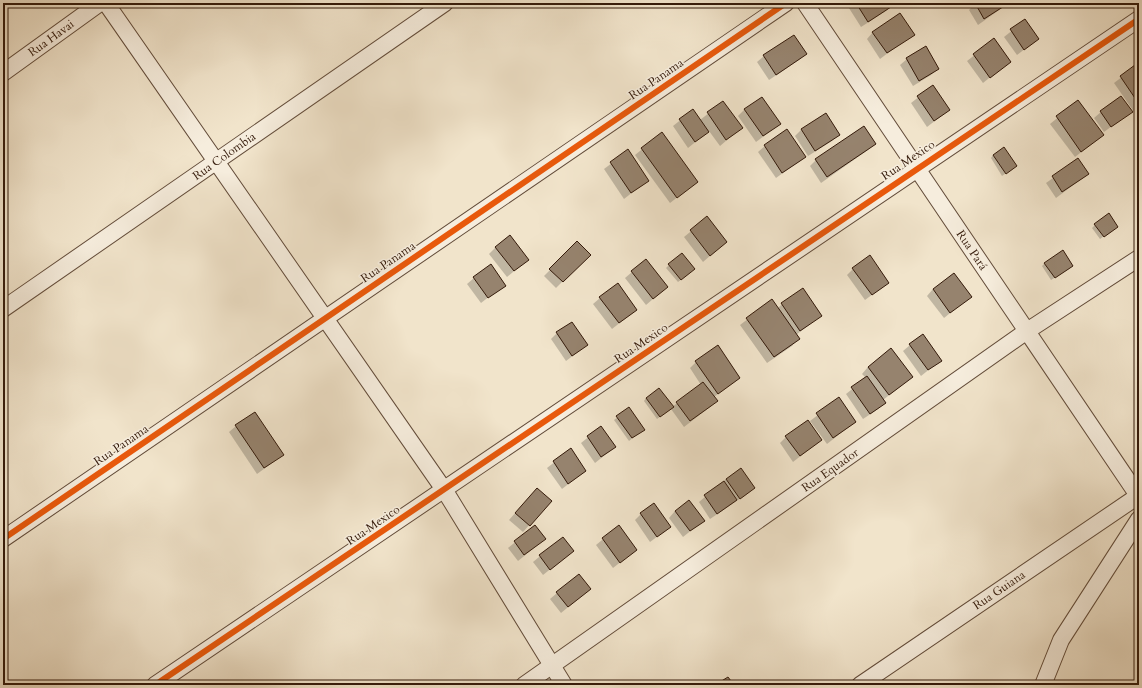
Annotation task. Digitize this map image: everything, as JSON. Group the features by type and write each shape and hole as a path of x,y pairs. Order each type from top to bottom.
{"street":[{"name":"Rua Havai","path":"3,73 100,3"},
{"path":"106,3 445,491 564,685"},
{"name":"Rua Colombia","path":"3,309 445,3"},
{"name":"Rua Panama","path":"3,539 786,3"},
{"name":"Rua Pará","path":"805,3 1139,496"},
{"name":"Rua Mexico","path":"155,685 445,491 917,167 1139,19"},
{"name":"Rua Equador","path":"524,685 552,667 1027,331 1139,258"},
{"name":"Rua Guiana","path":"860,685 1139,496"},
{"path":"1043,685 1061,640 1139,519"}],"building":[{"path":"856,3 892,3 894,5 868,22"},
{"path":"975,3 1009,3 984,19"},
{"path":"900,13 915,35 887,53 872,32"},
{"path":"1025,19 1039,39 1024,50 1010,29"},
{"path":"794,35 807,54 776,75 763,55"},
{"path":"994,38 1011,62 990,78 973,54"},
{"path":"926,46 939,69 919,81 906,58"},
{"path":"1139,62 1139,104 1120,76"},
{"path":"933,85 950,110 934,121 917,96"},
{"path":"1121,96 1133,112 1111,127 1100,111"},
{"path":"762,97 781,124 763,136 744,109"},
{"path":"1078,100 1104,135 1081,152 1056,116"},
{"path":"723,101 743,128 726,140 707,112"},
{"path":"693,109 709,132 695,142 679,119"},
{"path":"826,113 840,135 815,151 801,129"},
{"path":"864,126 876,144 827,177 815,159"},
{"path":"787,129 806,157 782,173 764,145"},
{"path":"662,132 698,182 677,198 641,148"},
{"path":"1004,147 1017,166 1006,174 993,155"},
{"path":"628,149 649,181 631,193 610,162"},
{"path":"1078,158 1089,174 1062,192 1052,176"},
{"path":"1109,213 1118,227 1104,237 1094,224"},
{"path":"707,216 727,242 710,256 690,230"},
{"path":"510,235 529,260 514,271 495,247"},
{"path":"577,241 591,255 563,282 549,269"},
{"path":"1063,250 1073,266 1055,278 1044,263"},
{"path":"682,253 695,269 681,280 668,264"},
{"path":"870,255 889,283 872,295 852,268"},
{"path":"646,259 668,287 653,299 631,271"},
{"path":"491,264 506,286 488,298 473,277"},
{"path":"954,273 972,297 950,313 933,289"},
{"path":"618,283 637,310 619,323 599,297"},
{"path":"803,288 822,316 800,331 781,303"},
{"path":"772,299 800,339 774,357 746,318"},
{"path":"572,322 588,345 572,356 556,332"},
{"path":"923,334 942,361 928,370 909,344"},
{"path":"718,345 740,378 718,394 695,361"},
{"path":"891,348 913,377 889,395 868,367"},
{"path":"867,376 886,403 870,414 851,387"},
{"path":"703,382 718,401 690,421 676,402"},
{"path":"659,388 674,407 660,417 646,398"},
{"path":"839,397 856,422 833,438 816,413"},
{"path":"629,407 645,430 632,438 616,416"},
{"path":"255,412 284,455 264,468 235,425"},
{"path":"808,420 822,440 800,456 785,436"},
{"path":"601,426 616,447 601,457 587,436"},
{"path":"571,448 586,471 568,484 553,461"},
{"path":"741,468 755,488 740,499 726,479"},
{"path":"724,481 737,500 717,514 704,495"},
{"path":"537,488 552,501 530,526 515,513"},
{"path":"689,500 705,521 690,531 675,511"},
{"path":"654,503 671,527 657,537 640,513"},
{"path":"535,525 546,539 524,555 514,541"},
{"path":"619,525 637,550 620,563 602,538"},
{"path":"563,537 574,551 550,570 539,555"},
{"path":"579,574 591,589 568,607 556,592"},
{"path":"728,677 734,685 715,685"}],"cycle path":[{"path":"3,539 786,3"},
{"path":"155,685 1139,19"}]}
